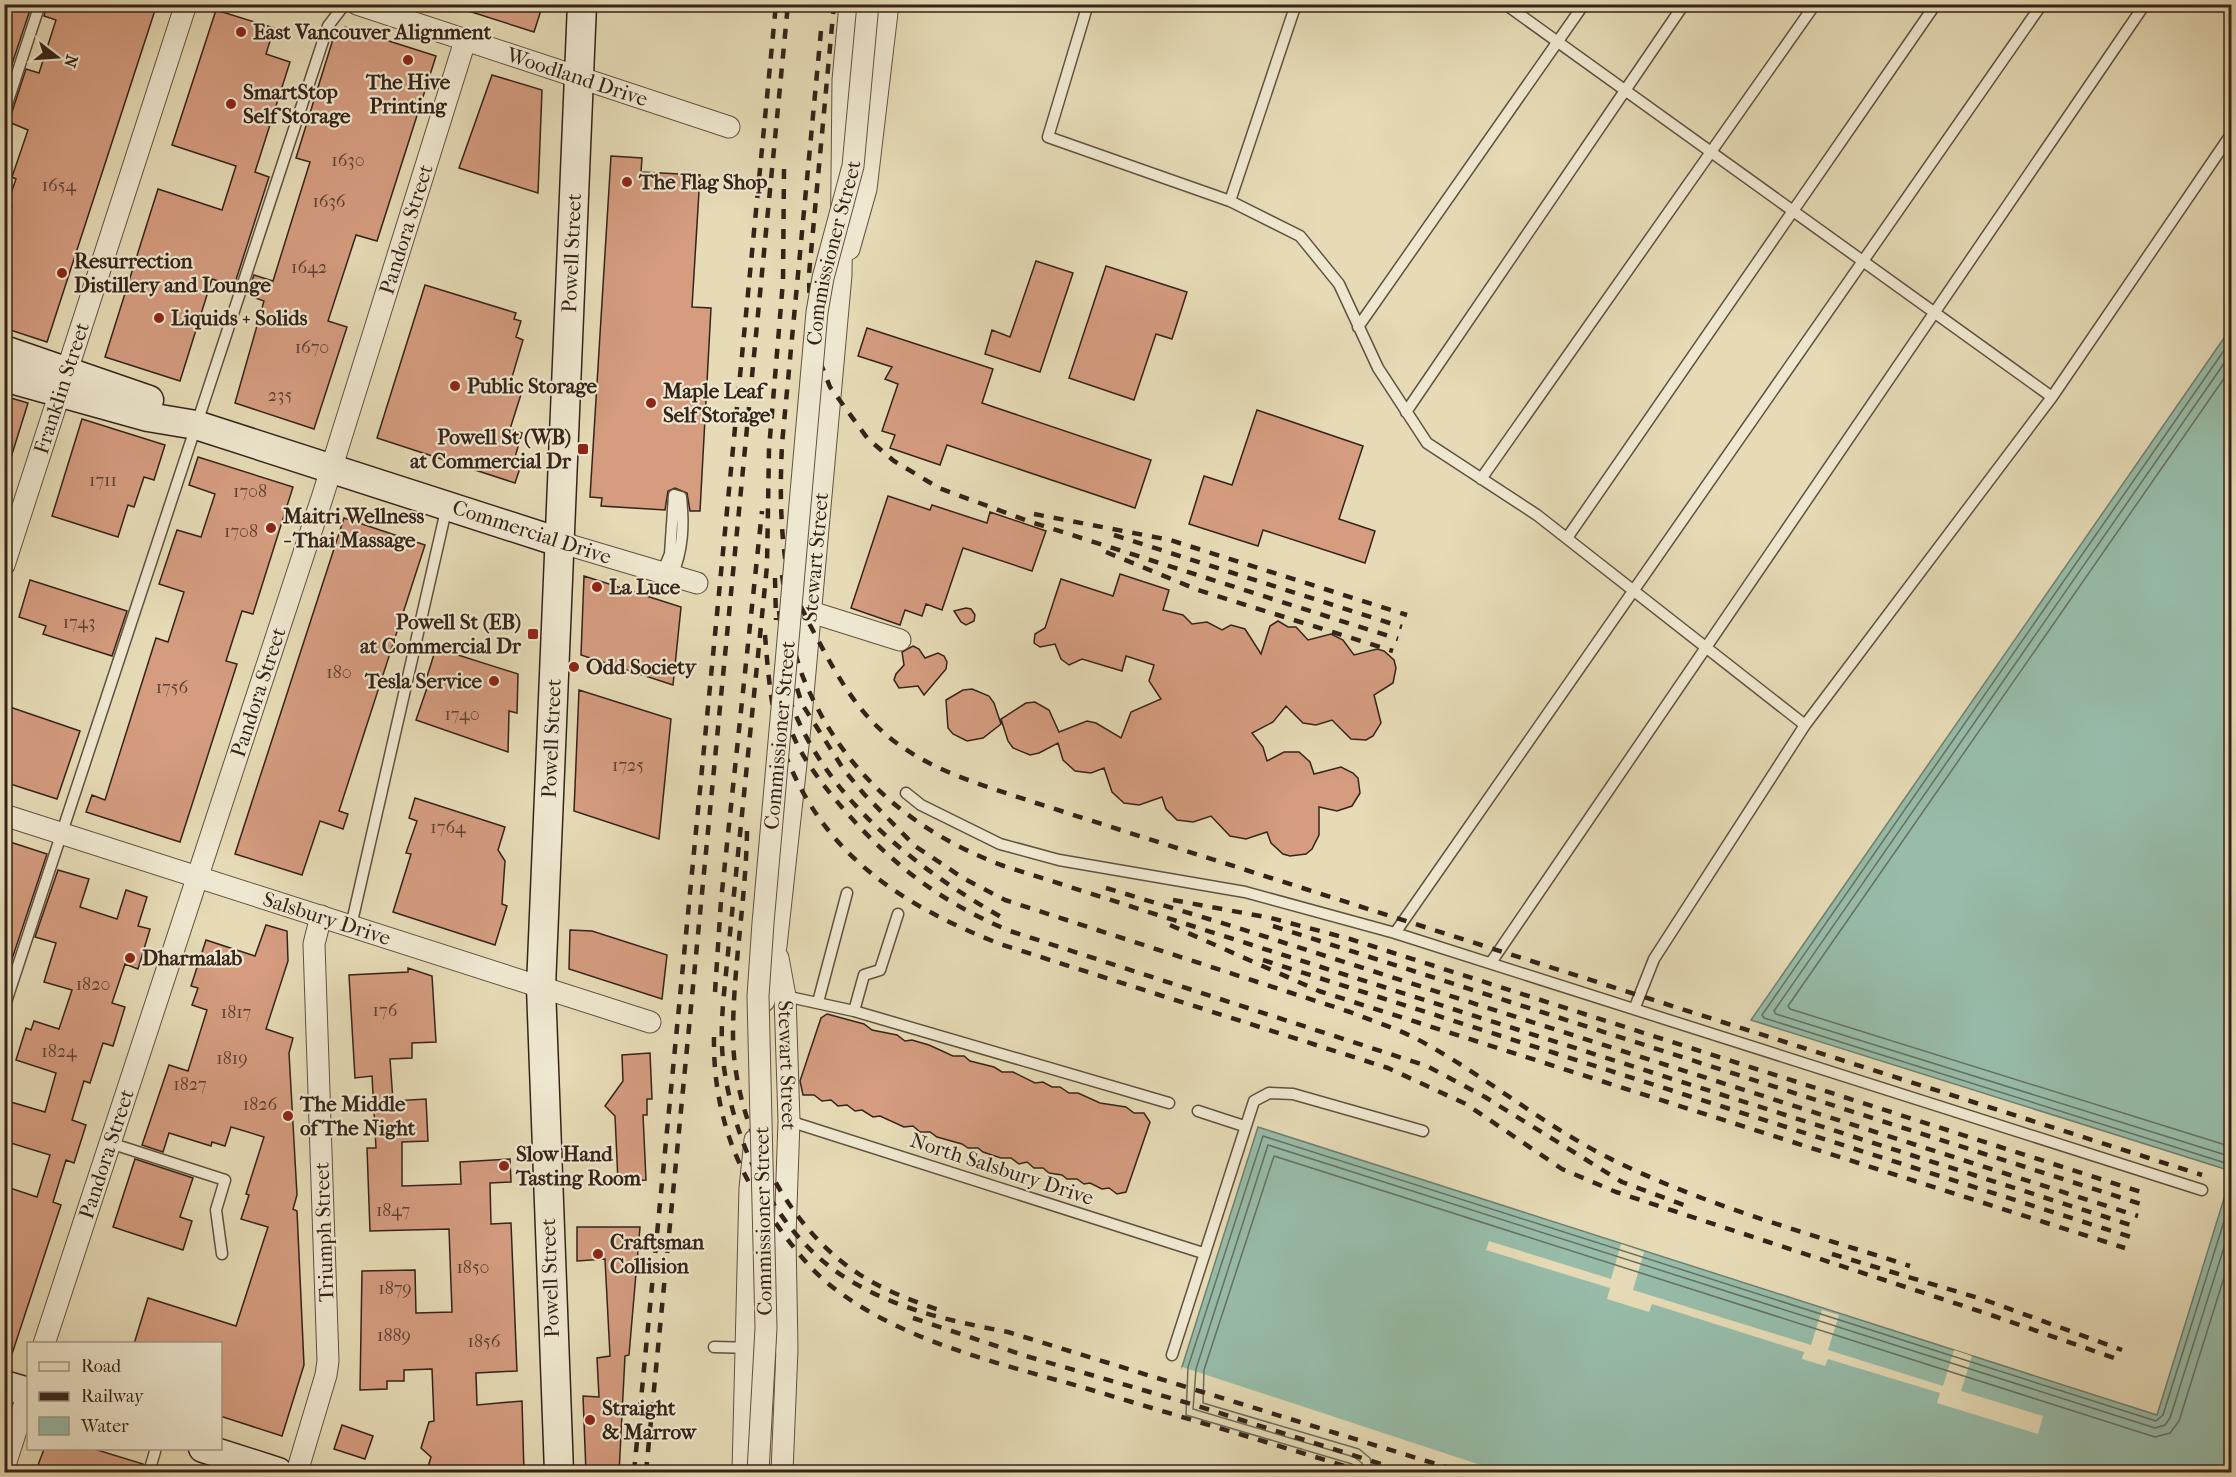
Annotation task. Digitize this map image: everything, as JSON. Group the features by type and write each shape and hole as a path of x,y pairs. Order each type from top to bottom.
{"main road":[{"name":"Powell Street","path":"559,1473 541,987 582,4"},
{"name":"Commercial Drive","path":"4,350 63,382"},
{"name":"Commercial Drive","path":"4,377 63,382 150,400 196,425 559,542"},
{"path":"4,1385 27,1393"},
{"path":"206,1450 278,1473"}],"street":[{"name":"Franklin Street","path":"4,565 186,4"},
{"name":"Woodland Drive","path":"357,4 729,127"},
{"name":"Stewart Street","path":"743,1473 752,1166 760,1106 764,1001 776,946 811,612 841,275 843,80 850,4"},
{"name":"Commissioner Street","path":"758,1473 766,1328 758,996 763,923 817,312 822,278 853,166 868,4"},
{"name":"Stewart Street","path":"841,275 866,189 888,4"},
{"name":"Pandora Street","path":"45,1342 331,468 465,41"},
{"name":"Commercial Drive","path":"559,542 697,583"},
{"path":"811,612 900,640"},
{"name":"Salsbury Drive","path":"4,814 650,1022"},
{"name":"Triumph Street","path":"297,1473 326,1375 328,1360 314,944 321,916"},
{"name":"Stewart Street","path":"776,946 785,996 789,1121 785,1236 788,1349 782,1473"},
{"path":"4,1468 27,1396"}],"lane":[{"path":"4,113 40,4"},
{"path":"4,1008 328,26 345,4"},
{"path":"1088,4 1048,137 1230,201 1300,236 1339,284 1378,368 1427,443 1537,515 1805,725"},
{"path":"1230,201 1296,4"},
{"path":"1505,4 2052,397"},
{"path":"1358,327 1584,4"},
{"path":"1406,412 1684,4"},
{"path":"1481,479 1815,4"},
{"path":"1567,538 1936,4"},
{"path":"1395,933 2042,4"},
{"path":"1492,961 2145,4"},
{"path":"1635,1007 1654,959 1805,725 2052,397 2232,133"},
{"path":"674,495 681,497 683,521 681,555 667,574 674,495"},
{"path":"351,926 447,506"},
{"path":"906,793 921,805 1000,844 1059,860 1245,892 1395,933 1492,961 2202,1190"},
{"path":"818,1002 847,893"},
{"path":"854,1011 864,975 880,970 898,914"},
{"path":"785,996 854,1011 1169,1103"},
{"path":"1172,1355 1244,1126 1254,1101 1269,1093 1293,1094 1423,1131"},
{"path":"1198,1111 1244,1126"},
{"name":"North Salsbury Drive","path":"789,1121 1203,1253"},
{"path":"110,1143 225,1180 216,1210 222,1254"},
{"path":"714,1347 788,1349"},
{"path":"149,1473 156,1450"}],"water":[{"path":"2231,328 2231,1171 1751,1020"},
{"path":"1258,1127 2157,1415 2231,1176 2231,1472 1360,1472 1179,1421 1182,1367"}],"pier":[{"path":"1489,1241 1611,1279 1621,1244 1644,1252 1633,1290 1811,1345 1822,1310 1839,1315 1828,1350 1943,1386 1954,1350 1972,1356 1961,1391 2043,1416 2038,1434 1937,1403 1940,1393 1828,1359 1825,1366 1802,1359 1804,1352 1652,1304 1649,1312 1607,1299 1610,1288 1486,1250"},
{"path":"1182,1367 1502,1472 1349,1472 1178,1424 1176,1421 1178,1378"}],"building":[{"path":"4,4 32,4 4,88"},
{"path":"47,4 157,4 47,342 4,328 4,230 12,206 7,205 16,179 12,177 28,130 4,120 11,115 26,69 39,73 56,20 44,16"},
{"path":"460,4 543,4 534,32 459,8"},
{"path":"216,10 274,28 266,54 290,62 255,172 269,177 234,286 212,279 180,381 105,357 158,189 222,210 236,166 172,145"},
{"path":"345,27 436,56 377,241 356,235 328,321 347,327 314,429 235,403 264,301 250,296 252,291 249,290 254,275 273,281 310,162 296,158 334,36"},
{"path":"492,75 542,90 538,193 459,168"},
{"name":"Maple Leaf Self Storage","path":"611,156 642,158 641,172 700,175 692,307 711,308 700,511 690,511 687,493 675,488 668,491 665,510 601,506 602,498 590,497"},
{"path":"1036,261 1073,273 1040,372 985,354 992,330 1010,337"},
{"path":"1106,266 1187,292 1172,339 1156,334 1134,400 1069,378"},
{"name":"Public Storage","path":"425,285 516,313 514,319 521,321 516,337 523,340 510,384 523,388 510,429 522,433 515,457 523,459 515,483 377,438"},
{"path":"867,328 993,369 982,403 1151,460 1135,508 947,445 940,465 890,448 895,435 882,431 898,384 885,379 892,367 858,356"},
{"path":"4,396 28,403 8,467 4,466"},
{"path":"1257,410 1363,446 1339,519 1375,531 1365,563 1263,530 1258,546 1189,524 1204,476 1232,485"},
{"path":"82,419 165,445 154,480 144,477 134,507 128,505 118,537 52,516"},
{"path":"198,457 293,487 253,614 242,611 226,661 237,664 180,842 86,812 92,795 105,800 156,638 168,642 184,592 159,584 177,530 201,537 215,494 189,485"},
{"path":"888,496 930,510 932,505 987,523 990,512 1046,531 1032,571 963,548 942,610 926,604 922,616 905,610 900,625 851,608"},
{"path":"344,518 425,545 339,811 348,814 343,829 320,821 302,875 235,854"},
{"path":"1120,574 1169,590 1163,610 1183,615 1192,624 1207,622 1222,630 1231,625 1245,629 1261,654 1270,626 1278,621 1288,627 1296,627 1308,640 1331,634 1343,640 1354,655 1377,649 1384,651 1394,660 1396,668 1393,683 1374,695 1381,723 1373,736 1366,740 1351,739 1332,720 1316,725 1303,723 1286,706 1273,722 1252,733 1263,747 1267,761 1284,752 1299,752 1310,762 1314,774 1341,767 1358,778 1360,793 1352,806 1337,811 1319,807 1319,835 1312,849 1306,854 1290,856 1283,854 1271,843 1267,832 1246,839 1230,836 1211,816 1193,822 1177,820 1166,809 1162,797 1139,805 1124,803 1112,792 1104,768 1091,773 1075,771 1063,760 1058,743 1030,755 1013,748 1008,741 1001,719 1026,703 1035,702 1049,710 1059,732 1087,721 1096,723 1121,738 1131,712 1161,699 1149,681 1154,665 1126,656 1122,671 1082,659 1069,665 1061,659 1055,644 1040,647 1034,643 1035,634 1045,628 1061,579 1113,596"},
{"path":"584,576 681,607 673,685 581,655"},
{"path":"30,580 127,611 112,656 43,634 46,626 19,617"},
{"path":"971,609 975,615 974,621 966,625 961,622 954,611"},
{"path":"913,646 919,649 925,658 938,653 944,656 947,662 946,669 924,695 918,686 899,688 894,680 904,665 902,652"},
{"path":"436,648 518,674 517,713 509,711 508,752 416,720 428,685 425,683"},
{"path":"972,689 989,696 994,703 1001,724 983,738 967,741 953,734 948,728 946,700 963,690"},
{"path":"579,690 671,719 659,839 574,811"},
{"path":"4,705 80,731 57,799 4,782"},
{"path":"415,798 505,827 498,850 505,861 502,904 507,906 495,945 393,912 411,854 406,853 417,821 409,818"},
{"path":"4,840 47,854 6,977 4,976"},
{"path":"58,870 89,879 80,907 117,919 126,890 147,897 138,926 150,929 138,969 125,964 112,1003 125,1007 113,1046 103,1043 90,1083 84,1081 72,1120 86,1125 74,1163 66,1160 53,1202 61,1205 7,1369 4,1368 4,1186 37,1197 50,1155 4,1141 4,1100 45,1112 56,1073 16,1060 26,1028 31,1030 34,1021 59,1029 72,990 44,982 56,943 35,937"},
{"path":"266,925 287,931 288,961 266,1029 293,1038 289,1053 297,1195 293,1209 297,1211 304,1365 282,1436 222,1417 222,1342 135,1342 148,1298 236,1326 268,1227 241,1219 249,1195 246,1194 264,1137 231,1127 225,1146 212,1142 211,1146 169,1133 163,1152 142,1145 169,1065 188,1071 207,1010 192,1005 198,988 191,986 206,940 255,956"},
{"path":"570,930 592,931 667,955 662,999 569,969"},
{"path":"408,968 432,976 436,1042 412,1043 412,1058 390,1059 393,1101 426,1099 428,1141 402,1142 402,1186 461,1184 460,1162 510,1159 511,1182 490,1183 491,1224 511,1223 517,1371 476,1373 477,1405 522,1401 524,1473 426,1473 431,1457 421,1448 429,1422 434,1421 432,1369 404,1370 404,1381 387,1381 387,1389 360,1390 362,1271 415,1270 416,1313 452,1312 449,1229 370,1231 367,1148 376,1148 372,1076 355,1078 349,975 408,972"},
{"path":"827,1014 864,1024 872,1030 897,1035 905,1041 912,1040 929,1045 953,1056 964,1056 970,1061 994,1067 1002,1072 1013,1072 1035,1083 1043,1082 1100,1103 1126,1107 1134,1113 1144,1113 1150,1122 1126,1192 1117,1194 1109,1188 1102,1189 1090,1183 1084,1184 1077,1179 1067,1179 1062,1175 1049,1173 1043,1168 1034,1168 1027,1162 1019,1164 1011,1158 1001,1158 978,1148 968,1148 937,1137 930,1132 920,1132 913,1126 904,1127 880,1116 873,1117 862,1110 855,1111 847,1105 838,1106 831,1100 822,1101 814,1095 803,1095 800,1081 821,1018"},
{"path":"650,1053 652,1099 647,1099 647,1115 643,1115 646,1180 618,1182 615,1116 605,1106 623,1081 622,1055"},
{"path":"135,1159 193,1178 180,1217 192,1221 183,1250 113,1227"},
{"path":"577,1227 640,1227 629,1355 625,1356 619,1473 586,1473 583,1396 599,1397 597,1358 610,1356 605,1259 577,1261"},
{"path":"342,1425 373,1436 365,1459 334,1449"},
{"path":"44,1450 97,1450 143,1464 142,1473 60,1473 38,1465"}],"railway":[{"path":"634,1472 776,4"},
{"path":"646,1472 788,4"},
{"path":"834,4 809,274 810,321 817,354 830,387 868,439 894,461 939,488 1028,521 1398,639"},
{"path":"821,31 782,444 783,539 789,578 810,625 847,690 883,732 930,764 1000,791 2202,1175"},
{"path":"784,169 783,281 769,449 767,566 722,1027 723,1060 728,1092 737,1125 764,1188 782,1217 828,1266 856,1284 892,1301 949,1320 1008,1332 1462,1472"},
{"path":"715,992 721,901 762,511"},
{"path":"1034,514 1170,540 1407,615"},
{"path":"1114,535 1402,627"},
{"path":"1106,552 1198,590 1393,651"},
{"path":"782,575 790,629 800,669 821,715 839,744 860,771 909,816 968,851 1001,865 2137,1227"},
{"path":"775,578 776,620"},
{"path":"779,611 782,641 802,704 844,770 915,846 963,878 1005,900 1350,1012 1401,1031 1465,1067 1582,1144 1643,1174 1718,1204 1910,1266"},
{"path":"765,635 776,721 783,748 799,785 819,818 842,846 898,893 930,912 1000,944 1388,1068 1466,1104 1562,1169 1616,1192 1994,1316 2120,1360"},
{"path":"779,659 791,702 809,742 833,778 862,812 894,843 929,871 1003,918"},
{"path":"778,697 802,753 819,779 845,811 901,866 962,908 1010,931 1427,1066 1485,1097 1622,1182 1684,1205"},
{"path":"747,831 733,1035 735,1067 742,1100 753,1134 784,1197 828,1250 853,1270 884,1288 939,1310"},
{"path":"1106,888 1232,926 2138,1216"},
{"path":"1173,900 1271,918 1350,939 2141,1192"},
{"path":"1170,925 1319,991 2125,1248"},
{"path":"1273,926 2144,1205"},
{"path":"1263,960 2134,1238"},
{"path":"714,1037 714,1060 721,1106 726,1128 743,1171 767,1211 798,1253 835,1289 895,1325 960,1351 1364,1472"},
{"path":"1832,1254 1985,1300 2122,1350"},
{"path":"913,1318 1026,1356 1191,1404 1406,1472"}],"place":[{"name":"East Vancouver Alignment","path":"241,32"},
{"name":"The Hive Printing","path":"408,60"},
{"name":"SmartStop Self Storage","path":"231,104"},
{"name":"The Flag Shop","path":"627,182"},
{"name":"Resurrection Distillery and Lounge","path":"62,273"},
{"name":"Liquids + Solids","path":"159,318"},
{"name":"Public Storage","path":"455,386"},
{"name":"Maple Leaf Self Storage","path":"651,403"},
{"name":"Powell St (WB) at Commercial Dr","path":"583,449"},
{"name":"Maitri Wellness - Thai Massage","path":"271,528"},
{"name":"La Luce","path":"597,587"},
{"name":"Powell St (EB) at Commercial Dr","path":"533,634"},
{"name":"Odd Society","path":"574,667"},
{"name":"Tesla Service","path":"494,681"},
{"name":"Dharmalab","path":"130,958"},
{"name":"The Middle of The Night","path":"288,1116"},
{"name":"Slow Hand Tasting Room","path":"504,1166"},
{"name":"Craftsman Collision","path":"598,1254"},
{"name":"Straight & Marrow","path":"590,1420"}]}
